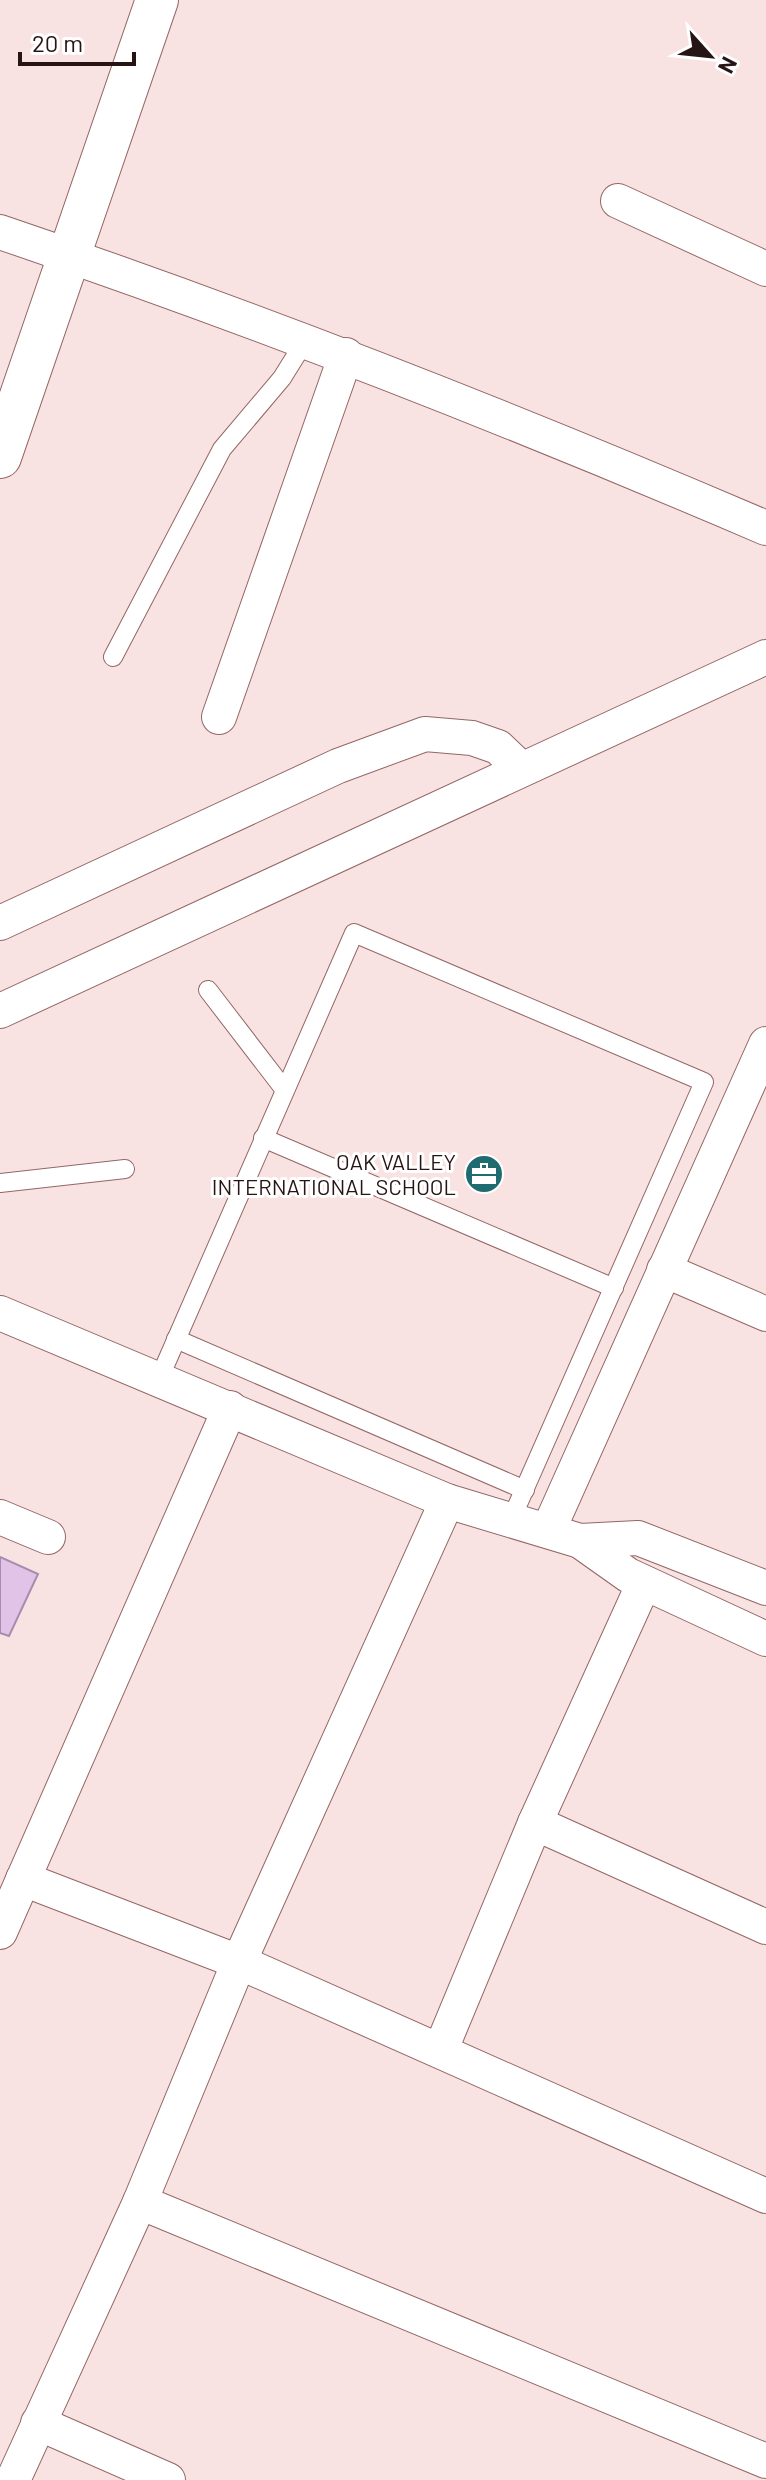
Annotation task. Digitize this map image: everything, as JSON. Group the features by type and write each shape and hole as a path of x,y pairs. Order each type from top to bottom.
{"street":[{"path":"0,457 157,0"},
{"path":"618,201 766,269"},
{"path":"0,232 346,355 510,419 766,528"},
{"path":"219,717 346,355"},
{"path":"0,1011 520,768 766,657"},
{"path":"0,923 338,766 425,734 472,738 498,747 520,768"},
{"path":"564,1536 664,1270 766,1044"},
{"path":"664,1270 766,1314"},
{"path":"0,1313 447,1501 564,1536 638,1538 765,1584"},
{"path":"0,1932 230,1408"},
{"path":"13,2480 140,2202 239,1962 447,1501"},
{"path":"0,1517 48,1537"},
{"path":"564,1536 644,1583 766,1639"},
{"path":"441,2049 535,1823 644,1583"},
{"path":"535,1823 766,1927"},
{"path":"23,1879 239,1962 441,2049 766,2196"},
{"path":"140,2202 766,2461"},
{"path":"38,2423 168,2480"}],"lane":[{"path":"113,657 222,449 282,378 305,341"},
{"path":"159,1379 354,933 704,1082 510,1522"},
{"path":"208,990 284,1089"},
{"path":"263,1138 614,1288"},
{"path":"0,1183 125,1169"},
{"path":"176,1339 525,1490"}],"building":[{"path":"0,1557 38,1574 9,1636 0,1633"}],"place":[{"name":"OAK VALLEY INTERNATIONAL SCHOOL","path":"484,1174"}]}
